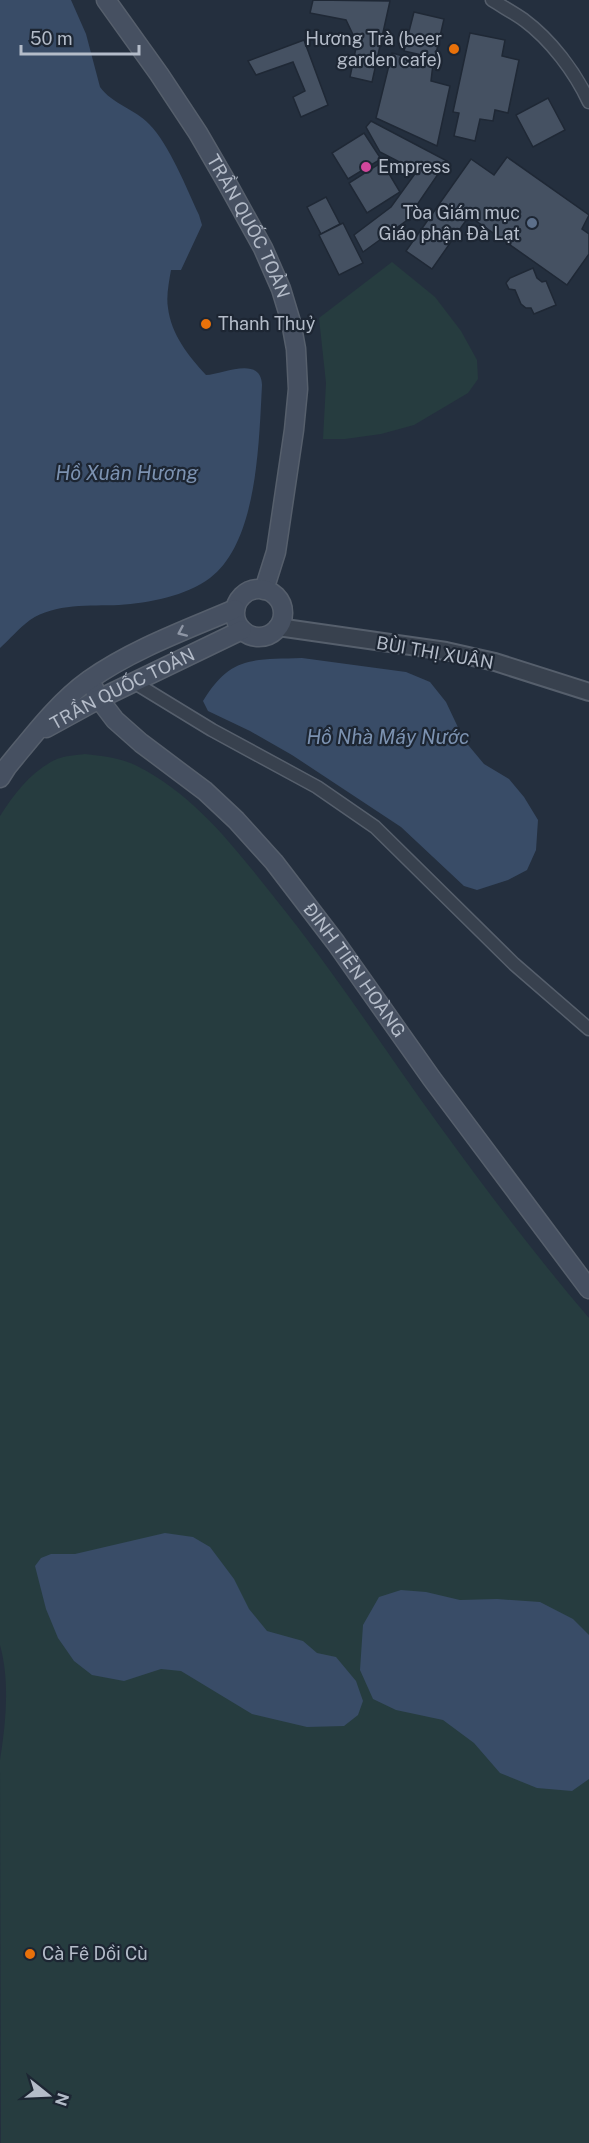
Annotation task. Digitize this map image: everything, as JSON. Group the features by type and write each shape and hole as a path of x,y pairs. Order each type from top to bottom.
{"main road":[{"name":"TRẦN QUỐC TOẢN","path":"106,0 166,84 227,183 263,248 281,289 291,322 296,349 298,389 294,430 276,552 264,590"},
{"path":"264,590 277,598 281,606 282,614 278,627 264,636 248,634 242,630 235,617 235,609 244,594 264,590"},
{"name":"TRẦN QUỐC TOẢN","path":"0,778 62,703 90,680 158,642 235,609"},
{"name":"TRẦN QUỐC TOẢN","path":"36,734 99,699 242,630"},
{"name":"ĐINH TIÊN HOÀNG","path":"90,680 99,699 115,720 141,743 205,791 236,820 274,862 589,1289"}],"street":[{"path":"492,0 525,21 555,50 582,86 589,102"},
{"name":"BÙI THỊ XUÂN","path":"278,627 446,651 495,662 589,692"},
{"path":"135,682 212,730 317,787 375,826 514,964 589,1029"}],"green space":[{"path":"392,262 435,297 461,331 477,360 478,379 468,393 414,425 381,434 345,439 323,439 326,383 319,318"},
{"path":"85,754 125,761 137,766 177,792 213,824 317,953 494,1199 589,1318 589,2143 1,2143 0,1760 6,1702 5,1673 0,1645 0,816 18,791 40,769 57,759"}],"water":[{"name":"Hồ Xuân Hương","path":"0,0 71,0 86,34 100,87 111,98 149,124 164,143 199,215 202,225 181,270 171,270 167,303 177,336 187,353 206,375 248,368 260,376 262,385 253,489 247,516 226,562 210,578 179,594 142,602 73,606 50,611 30,620 0,648"},
{"name":"Hồ Nhà Máy Nước","path":"302,658 406,672 430,682 446,702 464,740 484,764 509,779 524,797 538,820 536,850 527,870 508,880 477,890 464,886 401,827 292,755 208,711 203,701 223,675 245,663 257,660"},
{"path":"165,1533 193,1537 210,1547 234,1579 249,1609 267,1631 303,1641 317,1653 336,1657 356,1681 363,1701 358,1715 344,1726 307,1727 252,1714 181,1671 161,1669 124,1681 92,1675 74,1661 58,1638 46,1609 35,1566 41,1558 51,1554 75,1554"},
{"path":"401,1590 426,1592 460,1600 497,1599 540,1602 573,1619 589,1635 589,1779 572,1791 537,1788 500,1773 474,1743 443,1720 396,1710 373,1699 360,1670 363,1625 379,1597"}],"building":[{"path":"313,0 390,1 372,82 350,77 357,43 346,20 310,13"},
{"path":"414,12 444,19 435,58 404,51"},
{"path":"470,33 505,40 502,56 519,60 508,113 495,110 493,121 480,119 475,141 454,136 459,113 453,112"},
{"path":"304,40 328,105 301,117 293,97 305,91 293,62 256,75 248,61"},
{"path":"392,53 433,64 431,81 450,86 437,146 376,118"},
{"path":"548,98 565,130 533,147 516,115"},
{"path":"371,121 447,161 406,221 363,252 354,235 391,207 417,171 380,152 366,127"},
{"path":"364,133 381,159 348,179 332,153"},
{"name":"Tòa Giám mục Giáo phận Đà Lạt","path":"507,157 589,215 582,229 589,234 589,254 567,285 469,216 432,269 406,251 471,159 494,175"},
{"path":"382,162 400,192 367,213 349,183"},
{"path":"326,197 340,224 321,234 307,207"},
{"path":"343,223 363,263 339,275 319,235"},
{"path":"533,268 537,278 542,282 546,281 556,305 534,314 531,308 526,308 521,304 515,290 509,289 506,283 510,278"}],"place":[{"name":"Hương Trà (beer garden cafe)","path":"454,49"},
{"name":"Empress","path":"366,167"},
{"name":"Tòa Giám mục Giáo phận Đà Lạt","path":"532,223"},
{"name":"Thanh Thuỷ","path":"206,324"},
{"name":"Cà Fê Dồi Cù","path":"30,1954"}]}
